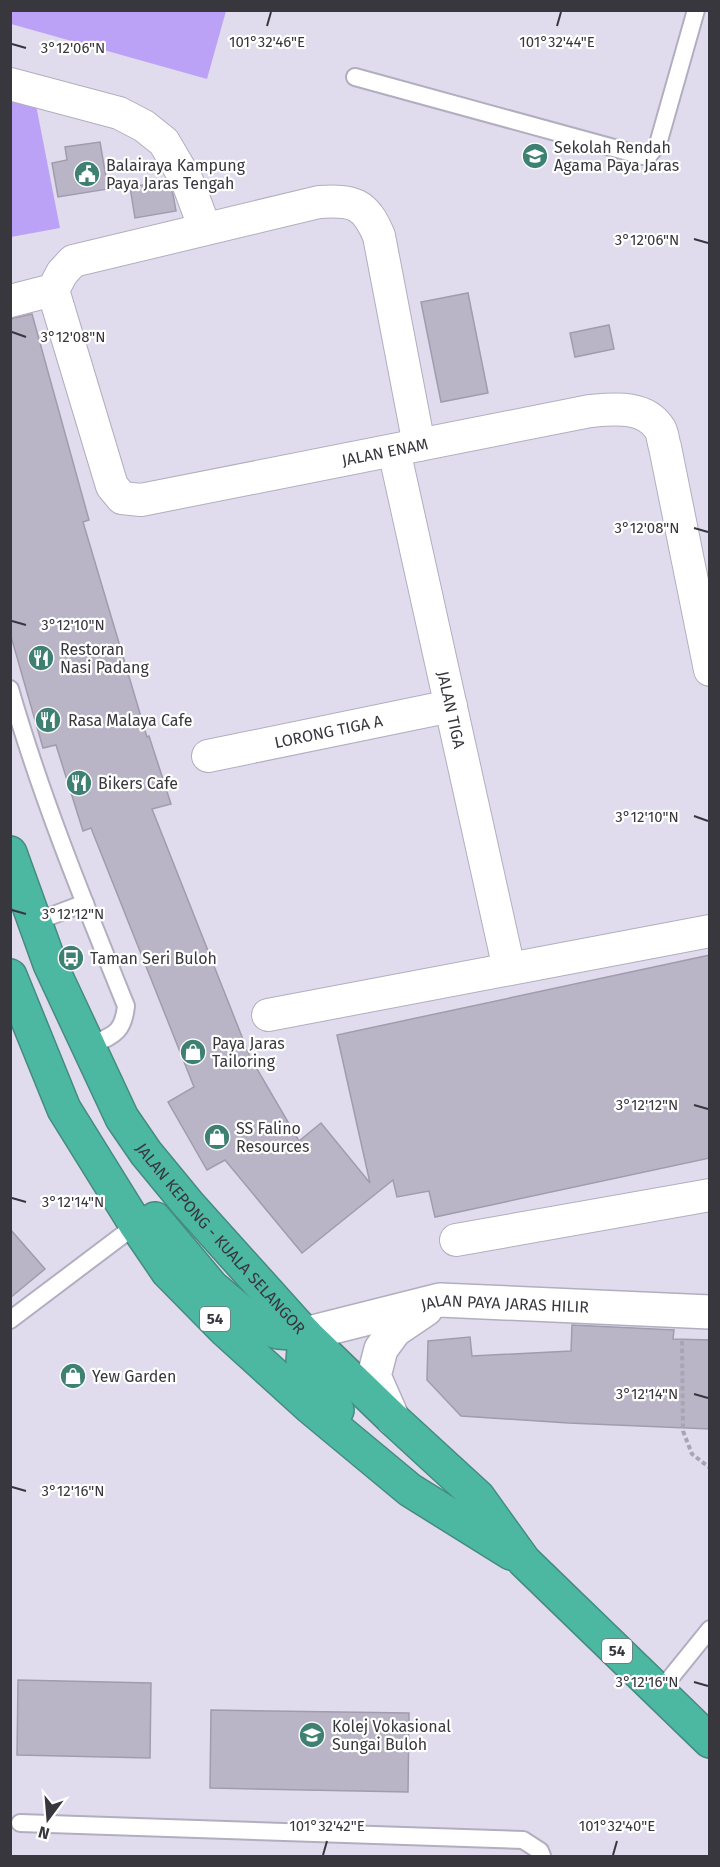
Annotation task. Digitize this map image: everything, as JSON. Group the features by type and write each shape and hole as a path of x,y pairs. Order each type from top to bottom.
{"highway":[{"name":"JALAN KEPONG - KUALA SELANGOR","path":"10,853 50,964 122,1118 146,1153 188,1204 305,1334 478,1497 524,1561 710,1741"},
{"name":"JALAN KEPONG - KUALA SELANGOR","path":"10,976 64,1109 168,1272 224,1329 310,1407 410,1490 524,1561"},
{"path":"64,1109 212,1287 257,1325 278,1332 305,1334 303,1362 318,1392 397,1467 410,1490"}],"street":[{"path":"10,84 119,113 144,126 164,142 188,183 205,229"},
{"name":"JALAN TIGA","path":"53,290 62,273 73,261 319,202 341,201 361,207 372,218 379,236 406,448 451,706 509,969"},
{"path":"10,301 53,290"},
{"name":"JALAN ENAM","path":"53,290 112,486 122,498 141,500 590,411 621,409 645,415 660,429 665,447 710,669"},
{"name":"LORONG TIGA A","path":"208,756 451,706"},
{"path":"268,1015 710,932"},
{"path":"456,1240 710,1195"},
{"path":"393,1419 374,1376 381,1348 395,1330 440,1300"},
{"name":"JALAN PAYA JARAS HILIR","path":"305,1334 440,1300 695,1311"}],"lane":[{"path":"354,77 643,156 649,155 658,144 696,10"},
{"path":"10,689 15,724 126,1006 124,1022 115,1034 89,1046"},
{"path":"35,922 85,903"},
{"path":"10,1320 136,1225"},
{"path":"659,1692 710,1629"},
{"path":"20,1823 523,1840 540,1851 542,1857"}],"path":[{"path":"695,1311 683,1431 692,1454 710,1468"}],"shaded area":[{"path":"10,11 226,11 207,79 11,24"},
{"path":"11,100 36,105 60,228 11,237"}],"building":[{"path":"100,142 108,189 58,197 52,163 67,160 65,147"},
{"path":"166,181 173,194 176,211 135,218 130,187"},
{"path":"468,293 488,393 441,402 421,302"},
{"path":"32,314 89,520 83,522 147,737 149,736 171,804 152,809 250,1057 299,1141 321,1123 370,1183 337,1035 710,955 710,1158 435,1217 429,1191 397,1197 393,1180 302,1253 225,1160 207,1170 168,1102 194,1087 91,828 83,831 56,745 43,748 10,633 10,319"},
{"path":"609,325 614,349 575,357 570,333"},
{"path":"10,1229 45,1269 10,1298"},
{"path":"572,1325 674,1330 673,1339 710,1340 710,1429 461,1416 427,1380 428,1341 470,1337 472,1356 571,1351"},
{"path":"18,1680 151,1683 150,1758 17,1755"},
{"path":"211,1710 409,1713 408,1792 210,1788"}],"place":[{"name":"Sekolah Rendah Agama Paya Jaras","path":"535,156"},
{"name":"Balairaya Kampung Paya Jaras Tengah","path":"87,174"},
{"name":"Restoran Nasi Padang","path":"41,658"},
{"name":"Rasa Malaya Cafe","path":"48,720"},
{"name":"Bikers Cafe","path":"79,783"},
{"name":"Taman Seri Buloh","path":"71,958"},
{"name":"Paya Jaras Tailoring","path":"193,1052"},
{"name":"SS Falino Resources","path":"217,1137"},
{"name":"Yew Garden","path":"73,1376"},
{"name":"Kolej Vokasional Sungai Buloh","path":"312,1735"}]}
